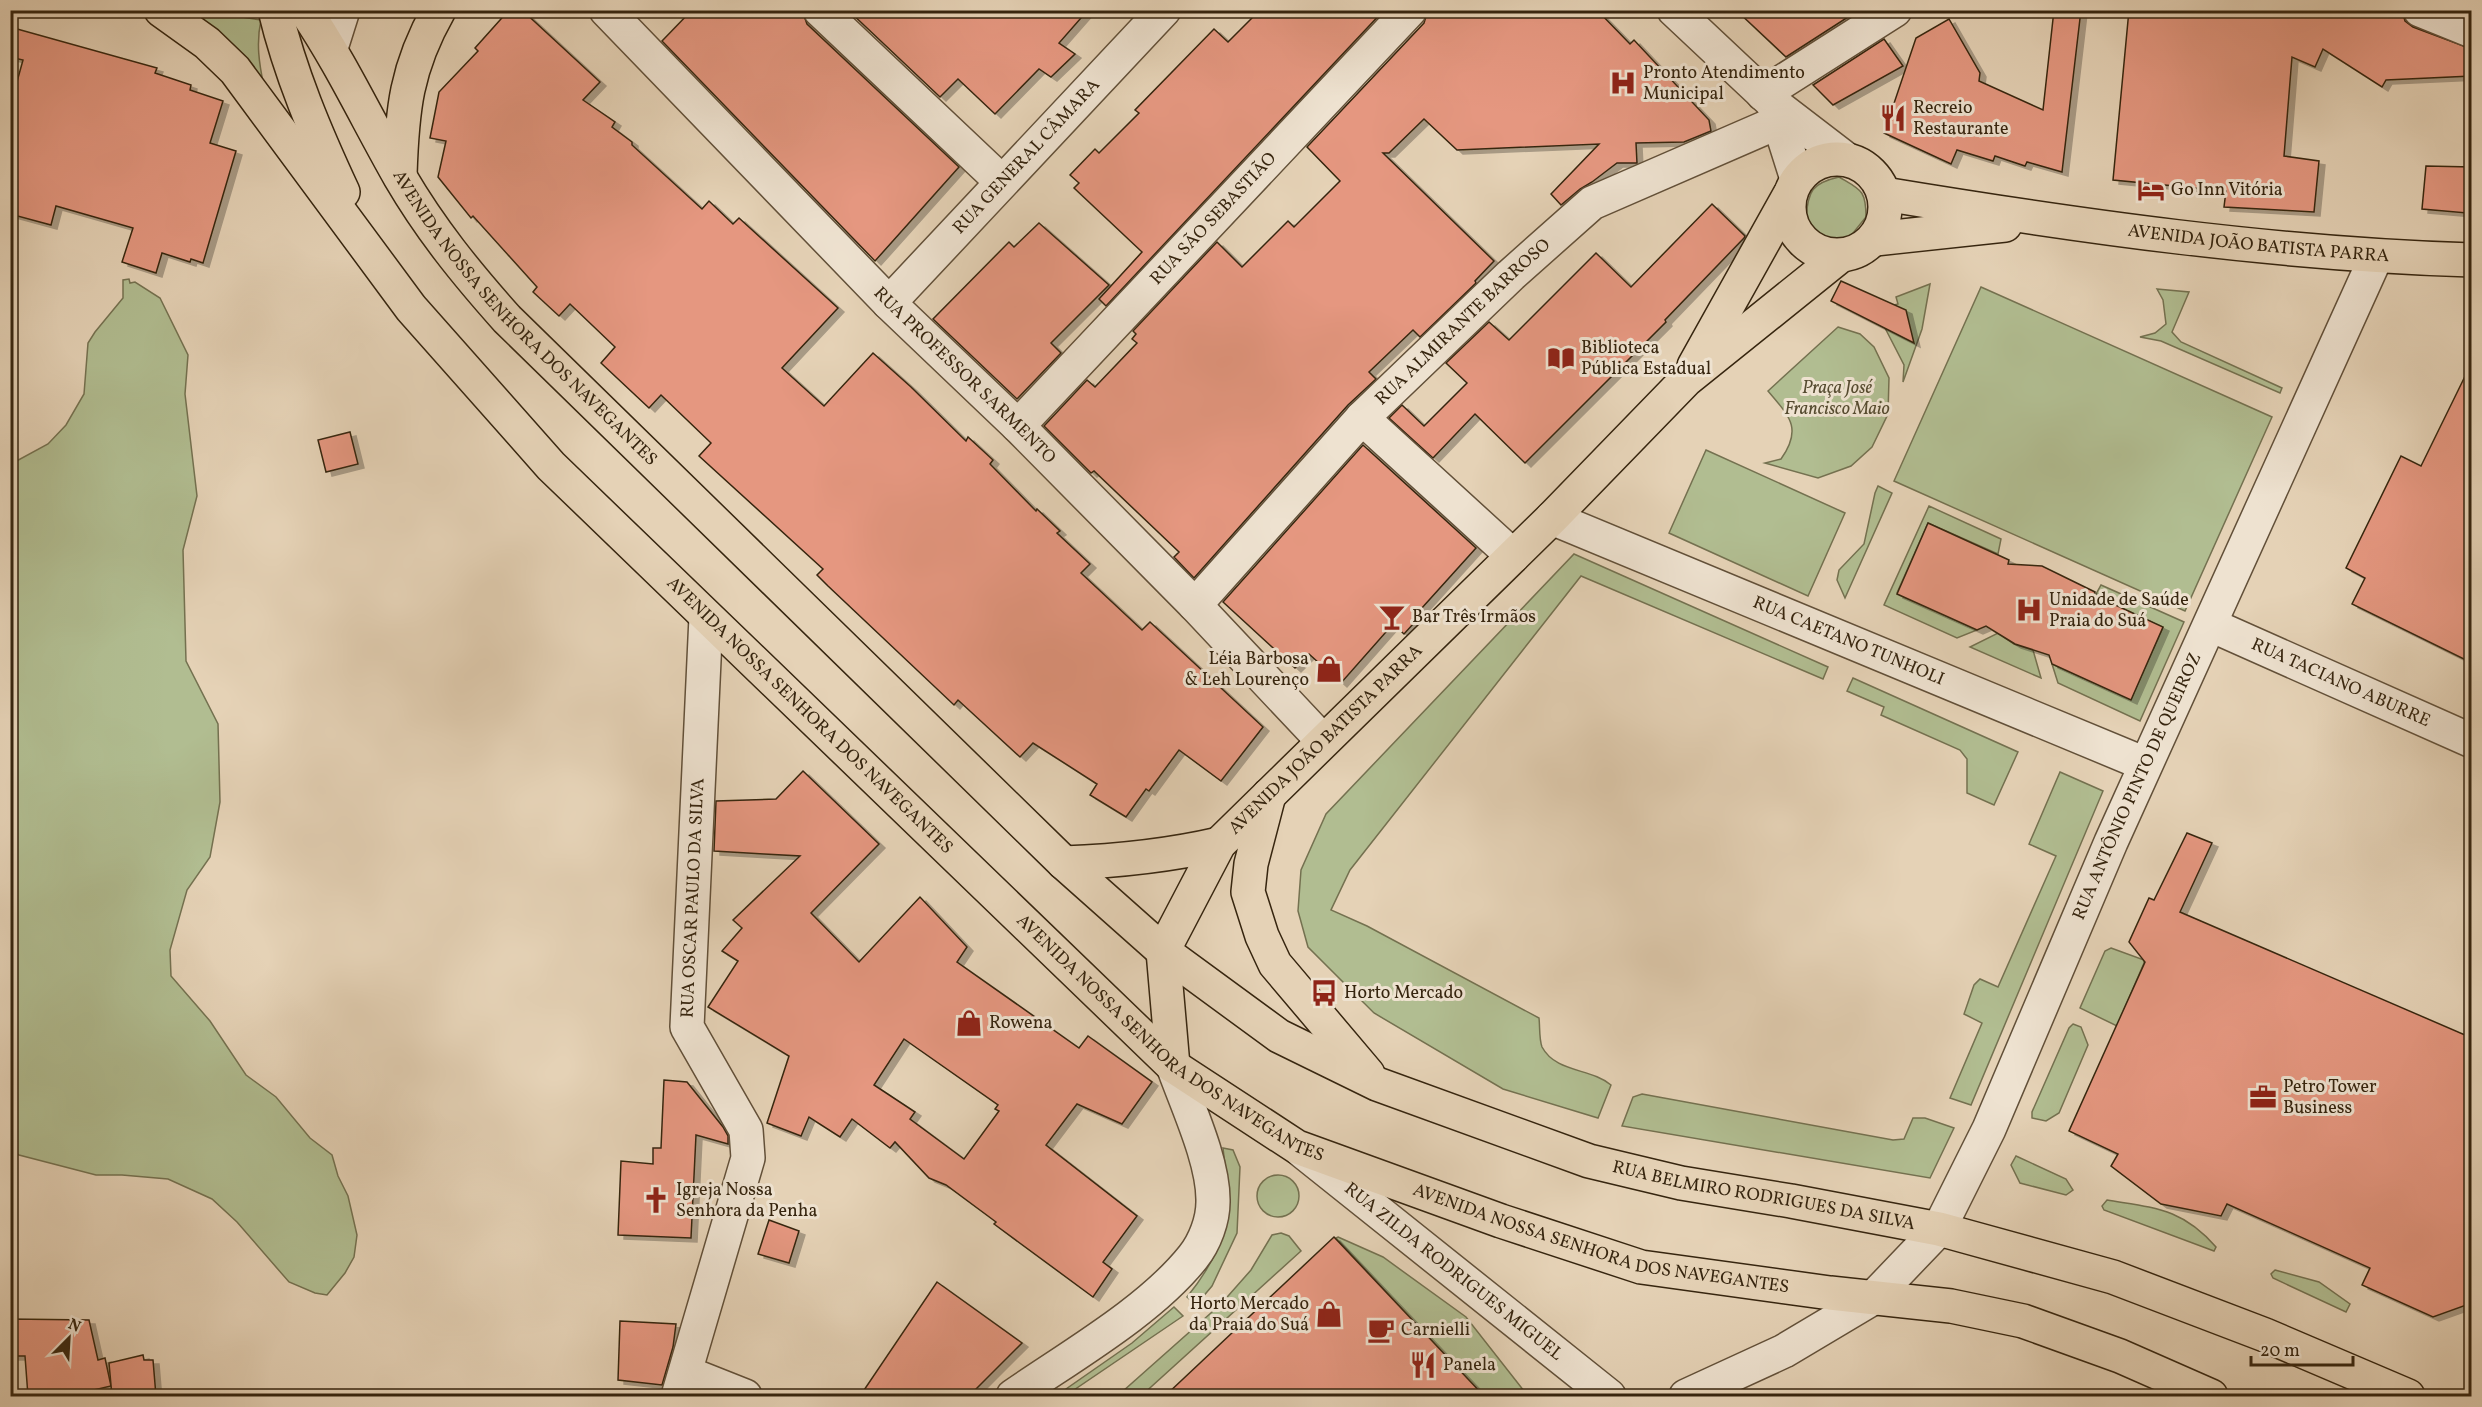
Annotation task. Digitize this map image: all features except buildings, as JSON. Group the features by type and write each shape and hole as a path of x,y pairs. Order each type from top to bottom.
{"main road":[{"path":"161,10 207,43 235,70 372,257"},
{"path":"275,10 283,43 322,147 372,257"},
{"name":"AVENIDA NOSSA SENHORA DOS NAVEGANTES","path":"305,10 331,48 400,176 457,263 507,318 1064,863 1162,951 1280,1036 1377,1084 1589,1161"},
{"path":"400,176 401,129 408,82 425,35 439,10"},
{"path":"1831,159 1846,159 1864,167 1877,179 1884,194 1885,221 1875,240 1856,253 1839,256 1818,252 1802,242 1789,217 1793,186 1809,168 1831,159"},
{"name":"AVENIDA JOÃO BATISTA PARRA","path":"1686,380 1793,186"},
{"name":"AVENIDA JOÃO BATISTA PARRA","path":"1884,194 2046,221 2376,257 2472,260"},
{"name":"AVENIDA JOÃO BATISTA PARRA","path":"1875,240 2046,221"},
{"name":"AVENIDA JOÃO BATISTA PARRA","path":"1162,951 1219,844 1552,518 1686,380 1839,256"},
{"name":"AVENIDA NOSSA SENHORA DOS NAVEGANTES","path":"372,257 411,308 551,466 706,617 1173,1066 1297,1147 1501,1221 1641,1267 1873,1298 1952,1306 2024,1321 2120,1356 2211,1396"},
{"path":"1269,794 1251,864 1248,892 1262,936 1275,964 1377,1084"},
{"name":"AVENIDA JOÃO BATISTA PARRA","path":"1064,863 1133,860 1219,844"},
{"path":"1162,951 1173,1066"},
{"name":"RUA BELMIRO RODRIGUES DA SILVA","path":"1589,1161 1681,1183 1939,1229"},
{"path":"1939,1229 2113,1277 2265,1335 2408,1396"}],"street":[{"path":"331,48 343,10"},
{"name":"RUA PROFESSOR SARMENTO","path":"606,10 889,303 1018,426 1195,606 1323,741"},
{"path":"820,10 1002,183"},
{"name":"RUA GENERAL CÂMARA","path":"889,303 1164,10"},
{"name":"RUA SÃO SEBASTIÃO","path":"1018,426 1410,10"},
{"path":"1674,10 1776,110 1846,159"},
{"name":"RUA ALMIRANTE BARROSO","path":"1195,606 1362,418 1511,275 1592,202 1776,110 1895,10"},
{"path":"2420,10 2472,31"},
{"path":"1776,110 1793,186"},
{"name":"RUA ANTÔNIO PINTO DE QUEIROZ","path":"1873,1298 1939,1229 1989,1129 2145,764 2211,625 2376,257"},
{"path":"1362,418 1513,556"},
{"name":"RUA CAETANO TUNHOLI","path":"1552,518 2145,764"},
{"name":"RUA OSCAR PAULO DA SILVA","path":"706,617 687,1027 746,1130 748,1158 683,1384 745,1396"},
{"name":"RUA TACIANO ABURRE","path":"2211,625 2472,741"},
{"path":"1013,1396 1128,1316 1167,1285 1195,1255 1209,1228 1214,1202 1210,1172 1173,1066"},
{"name":"RUA ZILDA RODRIGUES MIGUEL","path":"1297,1147 1609,1396"},
{"path":"1686,1396 1784,1351 1873,1298"}],"green space":[{"path":"186,11 203,11 261,20 259,53 264,87"},
{"path":"1839,177 1861,192 1865,201 1866,217 1849,238 1823,238 1806,218 1808,201 1817,185"},
{"path":"129,279 130,283 135,282 160,298 188,355 185,394 197,496 183,550 186,661 218,724 220,802 210,857 187,890 170,950 171,976 210,1021 246,1075 276,1097 310,1138 332,1155 338,1176 348,1196 357,1235 354,1257 345,1273 327,1295 315,1293 289,1282 237,1222 212,1199 168,1179 96,1175 19,1155 11,1150 11,464 48,444 66,425 84,394 88,343 123,298 123,280"},
{"path":"1930,284 1922,329 1903,382 1904,365 1885,328 1890,306 1898,304 1896,297"},
{"path":"1981,287 2272,417 2185,611 1894,481"},
{"path":"2157,289 2189,292 2172,332 2181,342 2282,388 2280,393 2161,341 2140,337 2155,333 2166,324 2163,300"},
{"name":"Praça José Francisco Maio","path":"1838,327 1860,334 1874,347 1889,378 1888,414 1872,447 1851,466 1818,478 1765,463 1781,459 1788,448 1792,430 1787,415 1768,391"},
{"path":"1706,450 1845,513 1808,596 1669,533"},
{"path":"1878,486 1892,493 1845,598 1837,580 1839,570 1864,544"},
{"path":"1929,506 2001,539 1998,554 1928,523 1897,593 1977,630 1957,638 1884,605"},
{"path":"1574,554 1828,667 1823,679 1581,576 1350,870 1331,910 1367,926 1539,1018 1541,1044 1548,1055 1556,1062 1611,1085 1598,1118 1503,1089 1374,1013 1308,947 1298,911 1301,870 1326,814"},
{"path":"2101,585 2184,622 2140,721 2058,683 2052,664 2131,699 2163,627 2095,596"},
{"path":"1998,633 2014,644 2033,650 2041,678 1970,647"},
{"path":"1853,678 2018,752 1994,805 1967,793 1967,759 1960,750 1881,715 1884,707 1847,691"},
{"path":"2060,772 2103,791 1971,1105 1950,1098 1982,1023 1964,1014 1974,985 1980,979 1998,987 2056,856 2029,844"},
{"path":"2111,948 2144,960 2117,1026 2080,1008 2105,951"},
{"path":"2073,1024 2081,1027 2088,1045 2059,1113 2046,1121 2032,1118 2032,1112 2069,1028"},
{"path":"1642,1094 1893,1140 1904,1139 1913,1118 1925,1118 1954,1128 1930,1178 1622,1126 1633,1097"},
{"path":"1223,1148 1233,1150 1240,1167 1237,1233 1212,1286 1196,1305 1187,1297 1212,1260 1224,1227 1227,1191"},
{"path":"2016,1156 2066,1179 2073,1190 2066,1195 2020,1183 2011,1165"},
{"path":"1278,1175 1286,1176 1293,1181 1298,1188 1298,1204 1293,1211 1286,1216 1278,1217 1270,1216 1263,1211 1258,1204 1257,1196 1258,1188 1263,1181 1270,1176"},
{"path":"2107,1200 2154,1208 2179,1217 2204,1234 2216,1247 2214,1251 2104,1210 2102,1206"},
{"path":"1281,1233 1289,1236 1301,1251 1141,1396 1120,1396 1221,1304 1251,1270 1272,1235"},
{"path":"1336,1238 1383,1257 1466,1317 1528,1396 1483,1396"},
{"path":"2275,1270 2319,1282 2350,1304 2346,1312 2273,1278 2271,1274"},
{"path":"1174,1307 1183,1316 1065,1396 1056,1396 1132,1343"}],"place":[{"name":"Pronto Atendimento Municipal","path":"1623,83"},
{"name":"Recreio Restaurante","path":"1893,118"},
{"name":"Go Inn Vitória","path":"2151,190"},
{"name":"Biblioteca Pública Estadual","path":"1561,358"},
{"name":"Unidade de Saúde Praia do Suá","path":"2029,610"},
{"name":"Bar Três Irmãos","path":"1392,617"},
{"name":"Léia Barbosa & Leh Lourenço","path":"1329,669"},
{"name":"Horto Mercado","path":"1324,993"},
{"name":"Rowena","path":"969,1023"},
{"name":"Petro Tower Business","path":"2263,1097"},
{"name":"Igreja Nossa Senhora da Penha","path":"656,1200"},
{"name":"Horto Mercado da Praia do Suá","path":"1329,1314"},
{"name":"Carnielli","path":"1381,1330"},
{"name":"Panela","path":"1423,1365"}]}
